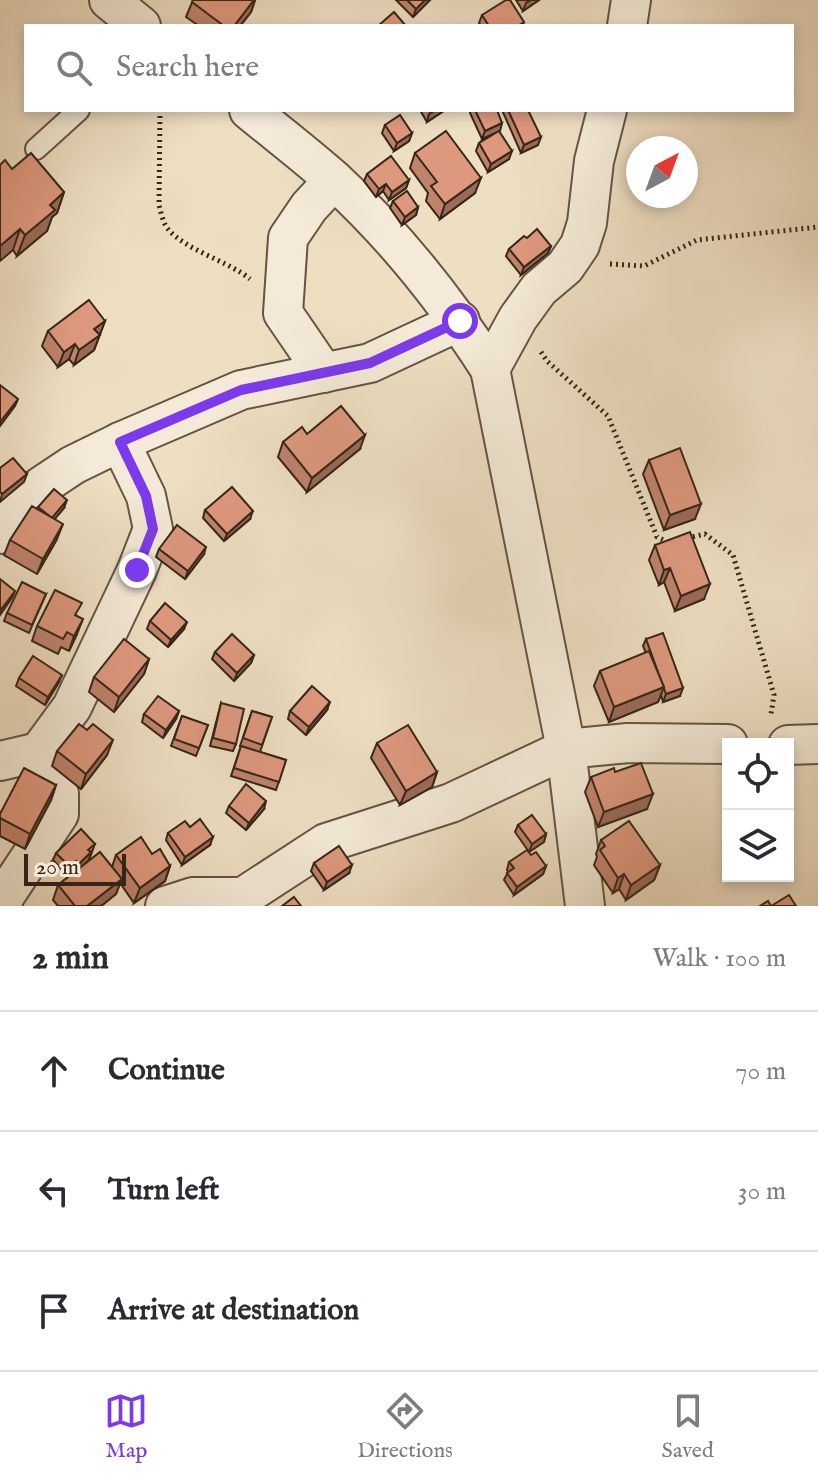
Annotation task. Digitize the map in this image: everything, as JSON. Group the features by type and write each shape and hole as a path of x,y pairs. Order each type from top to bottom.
{"street":[{"path":"109,0 139,24"},
{"path":"627,24 631,0"},
{"path":"251,112 334,180 386,231 460,321 490,369 566,749 585,906"},
{"path":"490,369 518,318 539,289 565,267 580,245 587,223 594,161 606,112"},
{"path":"324,373 283,313 288,238 309,207 334,180"},
{"path":"0,534 34,491 73,465 120,442 241,390 370,363 460,321"},
{"path":"3,906 2,900 59,814 59,794 38,778 39,752 72,707 137,570 153,529 146,496 120,442"},
{"path":"779,732 818,744"},
{"path":"165,906 193,897 243,897 326,843 451,803 566,749 628,743 722,744"},
{"path":"0,761 39,752"}],"lane":[{"path":"36,149 77,112"}],"path":[{"path":"160,112 159,205 169,231 200,251 235,267 258,285"},
{"path":"565,267 601,264 644,266 697,240 818,227"},
{"path":"518,318 547,361 608,416 657,537 668,543 705,534 733,555 774,695 779,732"}],"building":[{"path":"254,0 236,24 221,24 192,2"},
{"path":"407,0 425,0 416,9"},
{"path":"510,0 524,22 488,24 482,15"},
{"path":"394,12 404,24 380,24"},
{"path":"476,112 498,112 502,123 485,131"},
{"path":"509,112 529,112 541,137 524,145"},
{"path":"400,115 412,133 397,143 385,125"},
{"path":"446,131 481,178 445,204 431,186 437,182 415,153"},
{"path":"499,131 512,151 491,164 479,143"},
{"path":"31,153 64,192 50,205 55,210 25,235 20,229 0,246 0,165 5,160 12,169"},
{"path":"391,156 409,180 392,192 386,184 379,189 367,174"},
{"path":"407,191 418,207 405,217 393,201"},
{"path":"537,229 551,246 524,267 509,249"},
{"path":"89,300 105,321 94,329 100,335 79,350 75,344 64,352 48,331"},
{"path":"0,385 18,399 0,422"},
{"path":"341,406 365,435 312,478 283,442 302,427 307,434"},
{"path":"680,448 701,504 670,515 649,460"},
{"path":"13,458 27,474 2,494 0,468"},
{"path":"232,487 253,511 227,534 205,510"},
{"path":"54,489 67,500 52,518 38,507"},
{"path":"32,506 63,524 43,559 10,540"},
{"path":"177,525 206,547 188,571 159,549"},
{"path":"690,532 710,584 681,596 670,568 664,570 655,545"},
{"path":"0,579 15,591 0,611"},
{"path":"22,582 46,594 32,625 7,613"},
{"path":"55,590 82,603 75,615 83,619 74,636 67,632 63,639 37,626"},
{"path":"165,603 187,622 171,640 150,621"},
{"path":"663,633 683,688 666,694 646,639"},
{"path":"232,634 254,655 237,673 215,652"},
{"path":"124,639 149,659 119,697 94,677"},
{"path":"649,651 664,687 614,707 600,671"},
{"path":"33,656 62,675 48,697 19,678"},
{"path":"312,686 330,702 309,727 290,711"},
{"path":"158,696 179,711 166,730 144,714"},
{"path":"221,703 244,709 236,744 213,738"},
{"path":"252,711 272,717 262,745 243,738"},
{"path":"182,716 208,725 199,748 174,739"},
{"path":"79,724 87,730 93,724 113,740 86,774 57,751"},
{"path":"408,725 437,772 406,791 377,743"},
{"path":"241,746 286,760 279,782 234,768"},
{"path":"641,763 653,794 604,812 591,777 614,768 615,772"},
{"path":"24,768 56,785 30,834 0,818"},
{"path":"246,784 266,801 249,823 229,806"},
{"path":"532,815 546,834 532,844 518,825"},
{"path":"200,819 213,837 185,857 168,833 185,821 190,827"},
{"path":"629,821 660,865 631,885 624,874 618,878 600,850 605,846 601,840"},
{"path":"81,829 95,844 79,864 76,861 70,867 56,853"},
{"path":"141,837 152,854 160,849 170,866 140,888 116,855"},
{"path":"339,846 352,865 327,882 314,863"},
{"path":"527,850 531,855 536,852 546,866 517,887 507,873 514,868 509,862"},
{"path":"100,852 122,879 87,906 75,906 58,885"},
{"path":"789,895 796,906 771,906"},
{"path":"294,897 301,906 282,906"}],"route":[{"path":"137,570 153,529 146,496 120,442 241,390 370,363 460,321"}]}
